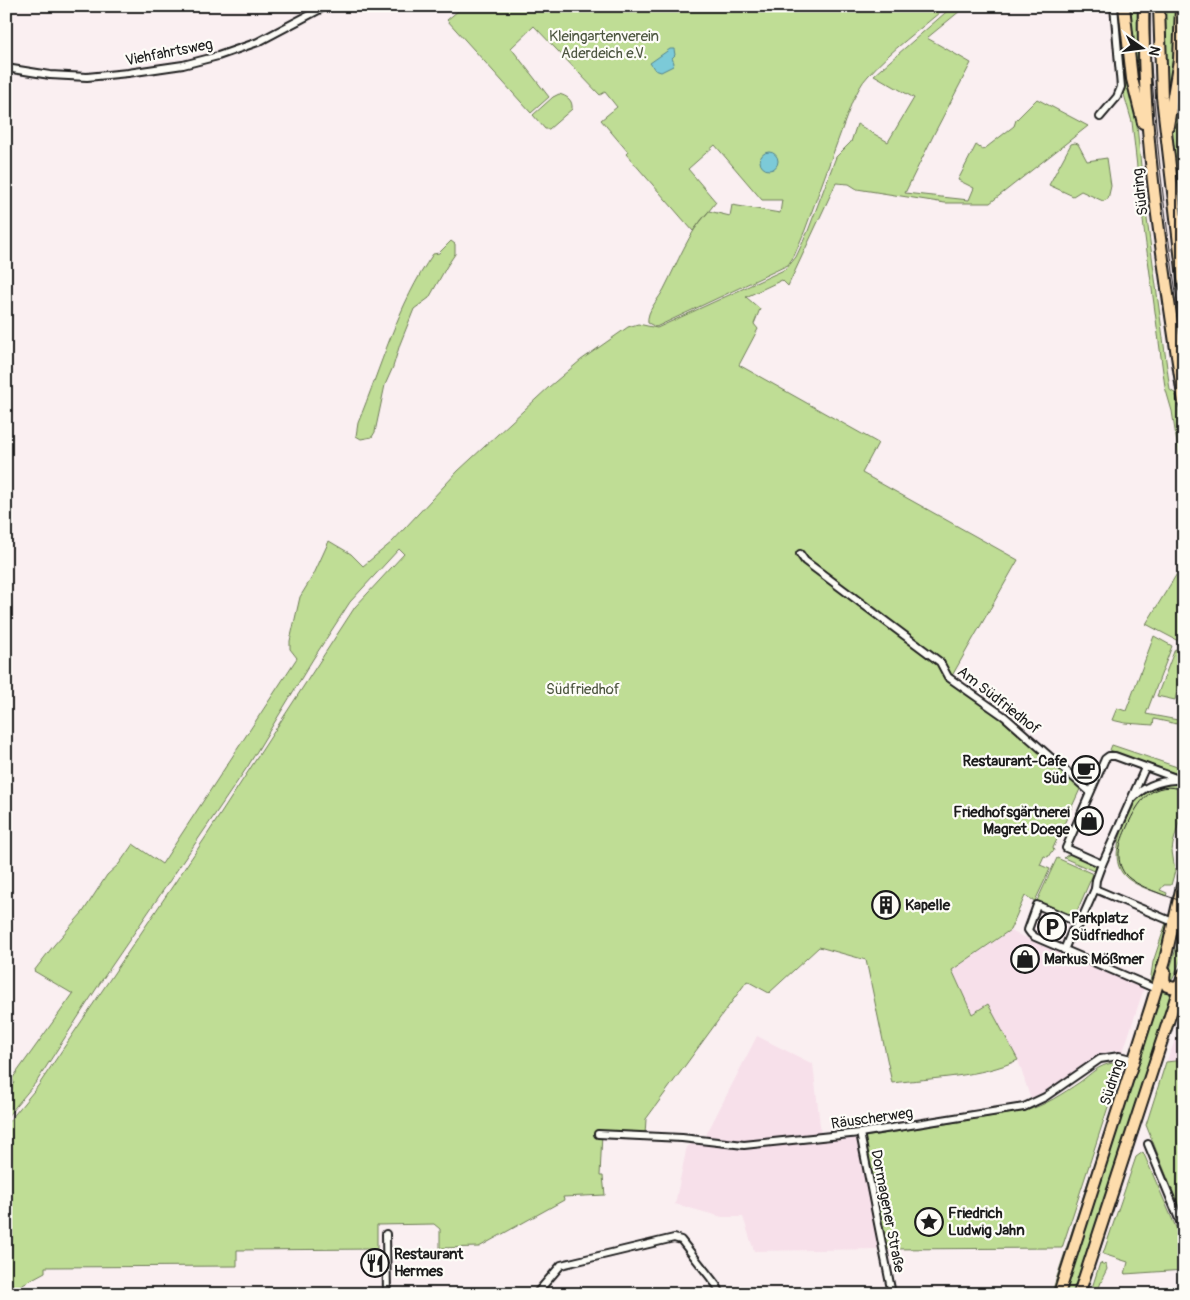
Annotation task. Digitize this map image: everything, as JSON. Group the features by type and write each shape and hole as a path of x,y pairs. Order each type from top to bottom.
{"main road":[{"path":"1124,6 1132,79 1150,156"},
{"name":"Südring","path":"1144,6 1144,53 1150,156 1184,403"},
{"path":"1159,6 1161,79 1166,139 1184,287"},
{"path":"1166,139 1178,60 1181,6"},
{"name":"Südring","path":"1058,1294 1135,1060 1165,960 1184,877"},
{"path":"1173,922 1178,925 1184,934"},
{"path":"1165,960 1165,983 1171,988 1182,984"},
{"path":"1079,1294 1182,984 1184,973"}],"street":[{"name":"Viehfahrtsweg","path":"6,68 50,75 87,77 183,65 218,56 258,42 326,6"},
{"path":"1100,117 1117,97 1121,87 1114,6"},
{"name":"Am Südfriedhof","path":"800,554 805,561 940,662 948,677 1005,717 1090,792"},
{"path":"1102,864 1066,848 1105,759 1109,756 1115,756 1181,781"},
{"path":"1064,950 1095,889 1102,864 1145,768"},
{"path":"1130,801 1158,782 1181,781"},
{"path":"1095,889 1173,922"},
{"path":"1079,923 1037,905 1028,930 1029,933 1064,950 1156,989"},
{"name":"Räuscherweg","path":"598,1134 682,1138 744,1145 860,1133 1024,1107 1044,1097 1100,1059 1119,1056 1135,1060"},
{"name":"Dormagener Straße","path":"860,1133 892,1294"},
{"path":"1148,1144 1184,1231"},
{"path":"386,1234 387,1294"},
{"path":"536,1294 561,1265 674,1238 681,1240 717,1286 721,1294"}],"shaded area":[{"path":"1010,931 1144,988 1123,1052 1111,1051 1095,1057 1045,1094 1031,1100 1018,1060 988,1005 972,1014 952,970"},
{"path":"1184,1020 1184,1060 1166,1062"},
{"path":"757,1036 813,1064 821,1134 826,1140 852,1136 858,1139 880,1249 754,1251 743,1217 722,1217 675,1204 687,1146 704,1139"}],"green space":[{"name":"Kleingartenverein Aderdeich e.V.","path":"464,6 947,6 886,57 861,85 852,102 805,230 788,265 656,327 648,323 649,314 697,226 693,231 626,154 628,152 601,120 617,107 605,92 600,95 534,26 511,48 549,97 531,113 447,20","holes":["715,145 762,200 782,200 780,213 732,205 730,216 709,211 707,213 716,202 688,169"]},
{"name":"Südfriedhof","path":"953,6 966,6 927,38 971,63 905,193 969,200 974,188 958,180 976,145 983,150 1014,126 1016,120 1037,99 1088,126 990,203 945,203 857,189 849,184 836,183 788,286 782,280 746,297 760,309 754,324 758,329 739,365 878,443 862,473 1018,560 949,681 1001,717 1081,787 1053,848 1054,851 1048,857 1044,856 1040,865 1050,869 1035,901 1025,896 1010,930 952,970 972,1014 988,1004 1018,1060 1004,1066 972,1073 892,1083 866,960 819,947 769,993 747,981 646,1119 645,1135 602,1133 600,1176 603,1176 605,1195 563,1197 564,1200 479,1247 440,1248 440,1229 434,1224 377,1225 377,1249 237,1250 237,1266 45,1267 45,1272 6,1293 6,1125 38,1086 205,838 355,607 404,554 399,549 350,602 248,766 100,983 37,1081 6,1118 6,1092 14,1083 12,1079 73,994 34,971 83,912 107,875 119,864 133,844 162,864 297,658 290,649 290,641 300,597 314,574 329,541 351,554 363,566 392,542 458,471 549,387 581,360 628,327 638,324 657,328 786,269 796,257 808,231 836,157 851,142 857,124 888,142 914,98 874,75"},
{"path":"1116,6 1120,6 1135,105 1144,197 1170,390 1176,394 1184,447 1184,489 1172,411 1165,387 1132,122 1123,91"},
{"path":"1127,6 1137,6 1139,97 1136,84"},
{"path":"1163,6 1184,6 1184,254 1168,139"},
{"path":"559,94 569,99 572,103 572,109 549,129 545,129 533,115"},
{"path":"1071,144 1078,144 1087,161 1107,158 1111,186 1108,199 1103,201 1081,191 1073,196 1049,185"},
{"path":"451,241 455,244 455,254 429,298 414,309 400,344 385,385 375,432 372,437 361,439 356,436 358,423 400,315 421,273 433,254 439,253"},
{"path":"1184,564 1184,644 1146,624"},
{"path":"1154,636 1172,646 1146,714 1178,720 1177,724 1154,719 1153,725 1112,720 1117,708 1126,711"},
{"path":"1175,649 1184,653 1184,662 1175,700 1157,696"},
{"path":"1112,745 1183,769 1180,775 1110,750"},
{"path":"1172,784 1184,786 1184,814 1179,822 1173,844 1172,851 1175,871 1171,885 1164,885 1160,890 1167,893 1166,896 1127,878 1121,870 1117,852 1122,831 1134,802 1152,789"},
{"path":"1073,853 1096,864 1096,872 1064,858"},
{"path":"1057,858 1093,874 1074,918 1037,901"},
{"path":"1166,923 1167,928 1164,942 1150,983 1153,962"},
{"path":"1178,932 1181,937 1182,950 1179,964 1171,982 1168,976 1179,938"},
{"path":"1163,987 1172,992 1074,1294 1064,1294"},
{"path":"1184,1060 1184,1219 1146,1125 1166,1062"},
{"path":"1113,1063 1122,1064 1062,1248 884,1249 863,1140 864,1137 1025,1111 1054,1099 1099,1068"},
{"path":"1127,1063 1115,1105 1053,1289"},
{"path":"1147,1100 1148,1102 1099,1253 1098,1250"},
{"path":"1143,1152 1184,1246 1184,1270 1125,1274 1128,1262 1103,1254 1136,1157"},
{"path":"1100,1263 1106,1265 1107,1269 1097,1294 1090,1294"}],"water":[{"path":"670,49 674,49 673,66 661,72 655,70 650,63"},
{"path":"769,152 775,155 778,161 775,167 769,170 763,167 760,161 763,155"}],"tram line":[{"path":"1149,6 1150,59 1161,172 1184,350"},
{"path":"1184,790 1173,787 1155,790 1141,801 1131,818 1119,850 1122,868 1130,879 1153,891 1184,902"}],"place":[{"name":"Restaurant-Cafe Süd","path":"1086,770"},
{"name":"Friedhofsgärtnerei Magret Doege","path":"1089,821"},
{"name":"Kapelle","path":"886,905"},
{"name":"Parkplatz Südfriedhof","path":"1052,927"},
{"name":"Markus Mößmer","path":"1025,959"},
{"name":"Friedrich Ludwig Jahn","path":"929,1222"},
{"name":"Restaurant Hermes","path":"375,1263"}]}
